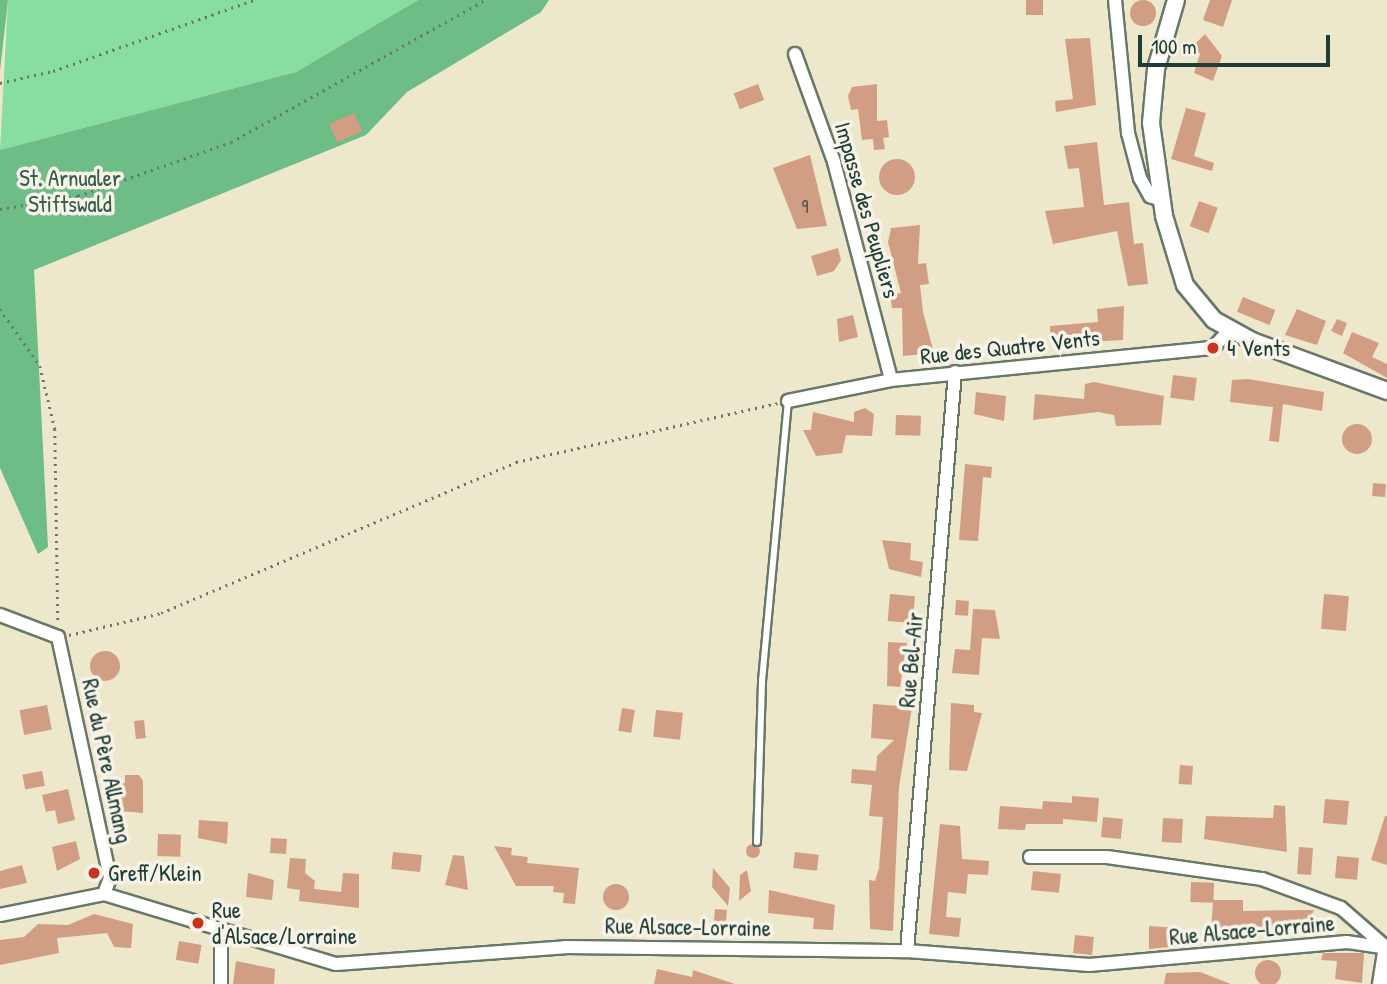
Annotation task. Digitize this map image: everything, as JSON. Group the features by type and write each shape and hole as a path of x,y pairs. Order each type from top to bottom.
{"street":[{"path":"1115,0 1128,133 1140,178 1150,196 1161,200"},
{"path":"1176,0 1156,69 1151,123 1161,200 1185,285 1229,330 1387,391"},
{"name":"Impasse des Peupliers","path":"795,54 834,162 891,380"},
{"name":"Rue des Quatre Vents","path":"788,401 891,380 955,372 1213,348 1229,330"},
{"name":"Rue Bel-Air","path":"907,951 955,372"},
{"path":"0,615 58,637"},
{"name":"Rue du Père Allmang","path":"58,637 110,878 104,894"},
{"path":"1030,857 1107,857 1262,879 1341,908 1387,948 1381,984"},
{"name":"Rue Alsace-Lorraine","path":"0,915 104,894 336,964 565,947 907,951 1089,965 1347,942 1387,948"},
{"path":"221,931 221,984"}],"lane":[{"path":"757,842 763,668 788,401"}],"path":[{"path":"0,83 53,72 253,0"},
{"path":"0,209 78,196 231,142 485,0"},
{"path":"0,309 40,366 54,429 58,637 107,631 161,613 516,462 788,401"}],"green space":[{"path":"0,0 8,0 0,71"},
{"path":"8,0 418,0 296,72 0,150"},
{"name":"St. Arnualer Stiftswald","path":"418,0 549,0 541,12 407,92 366,135 34,270 48,547 38,554 0,468 0,150 296,72"}],"building":[{"path":"1026,0 1043,0 1043,15 1026,15"},
{"path":"1143,0 1152,4 1156,13 1152,22 1143,26 1134,22 1130,13 1134,4"},
{"path":"1210,0 1232,0 1223,27 1203,20"},
{"path":"1205,34 1222,56 1213,81 1194,73 1200,54 1194,45"},
{"path":"1090,38 1096,105 1056,112 1055,101 1073,99 1065,39"},
{"path":"758,84 764,100 740,109 734,93"},
{"path":"877,84 877,121 887,120 889,137 883,138 885,149 874,150 873,139 862,140 858,109 851,110 848,96 852,87"},
{"path":"1186,108 1206,113 1194,156 1214,163 1212,171 1171,159"},
{"path":"354,113 362,131 337,142 329,124"},
{"path":"1097,142 1104,205 1129,202 1134,244 1143,243 1148,284 1128,286 1117,231 1053,244 1045,211 1084,207 1079,168 1068,169 1064,146"},
{"path":"810,155 827,226 797,229 773,168"},
{"path":"897,159 909,165 915,177 909,189 897,195 885,189 879,177 885,165"},
{"path":"1199,201 1218,208 1209,233 1190,226"},
{"path":"920,225 918,264 926,263 929,284 920,285 923,312 934,353 903,356 902,308 892,308 890,294 901,293 888,242 891,228"},
{"path":"838,248 841,260 834,271 817,276 811,256"},
{"path":"1243,297 1275,310 1269,325 1237,312"},
{"path":"1124,306 1123,340 1051,344 1050,326 1098,322 1097,309"},
{"path":"1297,309 1326,321 1317,345 1285,335"},
{"path":"853,315 858,337 839,342 837,319"},
{"path":"1337,319 1347,323 1342,336 1331,331"},
{"path":"1352,332 1379,343 1372,357 1387,364 1387,378 1343,353"},
{"path":"1173,375 1197,378 1194,401 1170,398"},
{"path":"1248,379 1324,392 1322,411 1283,404 1279,442 1269,441 1273,407 1230,402 1232,380"},
{"path":"1094,382 1164,396 1161,425 1116,426 1114,415 1098,412 1033,420 1035,394 1084,399 1085,384"},
{"path":"976,392 1006,396 1004,421 974,414"},
{"path":"865,408 874,414 872,436 846,435 842,453 816,456 803,430 811,430 813,412 854,422 854,412"},
{"path":"896,415 921,416 920,436 895,435"},
{"path":"1357,424 1368,428 1372,439 1368,450 1357,454 1346,450 1342,439 1346,428"},
{"path":"965,464 992,467 991,478 983,477 978,541 959,540"},
{"path":"1373,483 1386,484 1385,497 1372,496"},
{"path":"882,540 911,543 910,560 923,562 921,577 889,569"},
{"path":"890,594 915,596 913,623 888,621"},
{"path":"1324,594 1349,596 1346,631 1321,629"},
{"path":"956,600 969,601 968,616 955,615"},
{"path":"973,609 995,610 1000,639 982,638 979,675 952,673 955,649 970,650"},
{"path":"888,642 907,643 900,687 887,686"},
{"path":"105,651 111,652 119,660 119,672 111,680 105,681 99,680 91,672 90,666 91,660 99,652"},
{"path":"951,703 974,705 974,712 982,713 967,771 949,770"},
{"path":"873,704 912,707 899,787 893,931 870,929 869,880 875,881 879,868 883,817 869,816 872,785 851,783 852,769 876,771 877,756 894,740 871,738"},
{"path":"47,705 52,730 24,735 20,710"},
{"path":"622,708 635,710 631,733 618,731"},
{"path":"656,710 683,713 680,740 653,737"},
{"path":"144,720 146,738 136,739 134,721"},
{"path":"1180,765 1193,766 1192,785 1179,784"},
{"path":"42,771 45,786 25,790 22,775"},
{"path":"125,775 139,775 143,781 143,813 119,811 117,783 125,783"},
{"path":"68,789 75,820 58,824 55,810 46,812 42,795"},
{"path":"1072,796 1099,798 1097,822 1063,819 1063,824 1026,824 1025,830 998,829 1000,806 1042,809 1043,801 1072,803"},
{"path":"1325,799 1349,801 1347,825 1323,823"},
{"path":"1274,805 1285,806 1287,852 1204,839 1206,816 1273,818"},
{"path":"1387,816 1387,865 1371,860"},
{"path":"1103,817 1123,819 1121,839 1101,837"},
{"path":"1163,818 1183,819 1182,843 1162,842"},
{"path":"199,820 228,822 227,844 198,838"},
{"path":"940,824 960,826 962,859 989,861 988,875 968,874 966,894 948,892 946,917 961,918 959,937 929,934"},
{"path":"158,834 181,835 180,857 157,856"},
{"path":"271,838 287,839 286,854 270,853"},
{"path":"76,841 80,859 57,871 52,847"},
{"path":"753,844 758,846 758,856 753,858 748,856 746,851 748,846"},
{"path":"494,846 512,848 511,855 528,857 527,863 579,868 575,904 563,903 564,893 553,892 554,886 516,886"},
{"path":"1299,847 1313,848 1311,875 1297,874"},
{"path":"393,852 422,855 420,872 391,869"},
{"path":"795,852 819,855 817,871 793,868"},
{"path":"453,855 464,856 468,890 445,885"},
{"path":"1337,856 1359,858 1357,880 1335,878"},
{"path":"290,858 306,859 305,873 315,881 314,889 341,892 343,873 359,874 359,908 299,901 300,890 287,888"},
{"path":"22,865 27,883 0,889 0,871"},
{"path":"713,868 730,888 728,906 712,887"},
{"path":"747,870 751,891 739,901 740,875"},
{"path":"1033,871 1061,874 1059,893 1031,890"},
{"path":"248,873 274,880 272,900 246,897"},
{"path":"1191,882 1214,883 1213,903 1190,902"},
{"path":"616,884 625,888 629,897 625,906 616,910 607,906 603,897 607,888"},
{"path":"769,890 835,905 833,930 813,929 814,918 768,913"},
{"path":"1213,900 1243,900 1243,911 1314,910 1305,929 1243,926 1243,934 1211,934"},
{"path":"715,909 727,910 725,930 713,929"},
{"path":"94,914 133,924 131,948 114,947 107,933 57,938 59,953 0,965 0,940 24,937 38,924 68,925"},
{"path":"1149,926 1179,928 1180,946 1149,949"},
{"path":"1075,935 1094,937 1092,955 1073,953"},
{"path":"179,941 202,945 198,964 176,960"},
{"path":"1323,953 1364,953 1362,983 1335,979 1337,961 1321,960"},
{"path":"1268,960 1277,964 1281,973 1277,982 1268,986 1259,982 1255,973 1259,964"},
{"path":"236,961 275,969 274,984 233,984"},
{"path":"657,969 692,977 693,970 735,984 654,984"},
{"path":"1200,972 1231,984 1164,984 1166,973"}],"place":[{"name":"4 Vents","path":"1213,348"},
{"name":"Greff/Klein","path":"94,873"},
{"name":"Rue d'Alsace/Lorraine","path":"198,923"}]}
